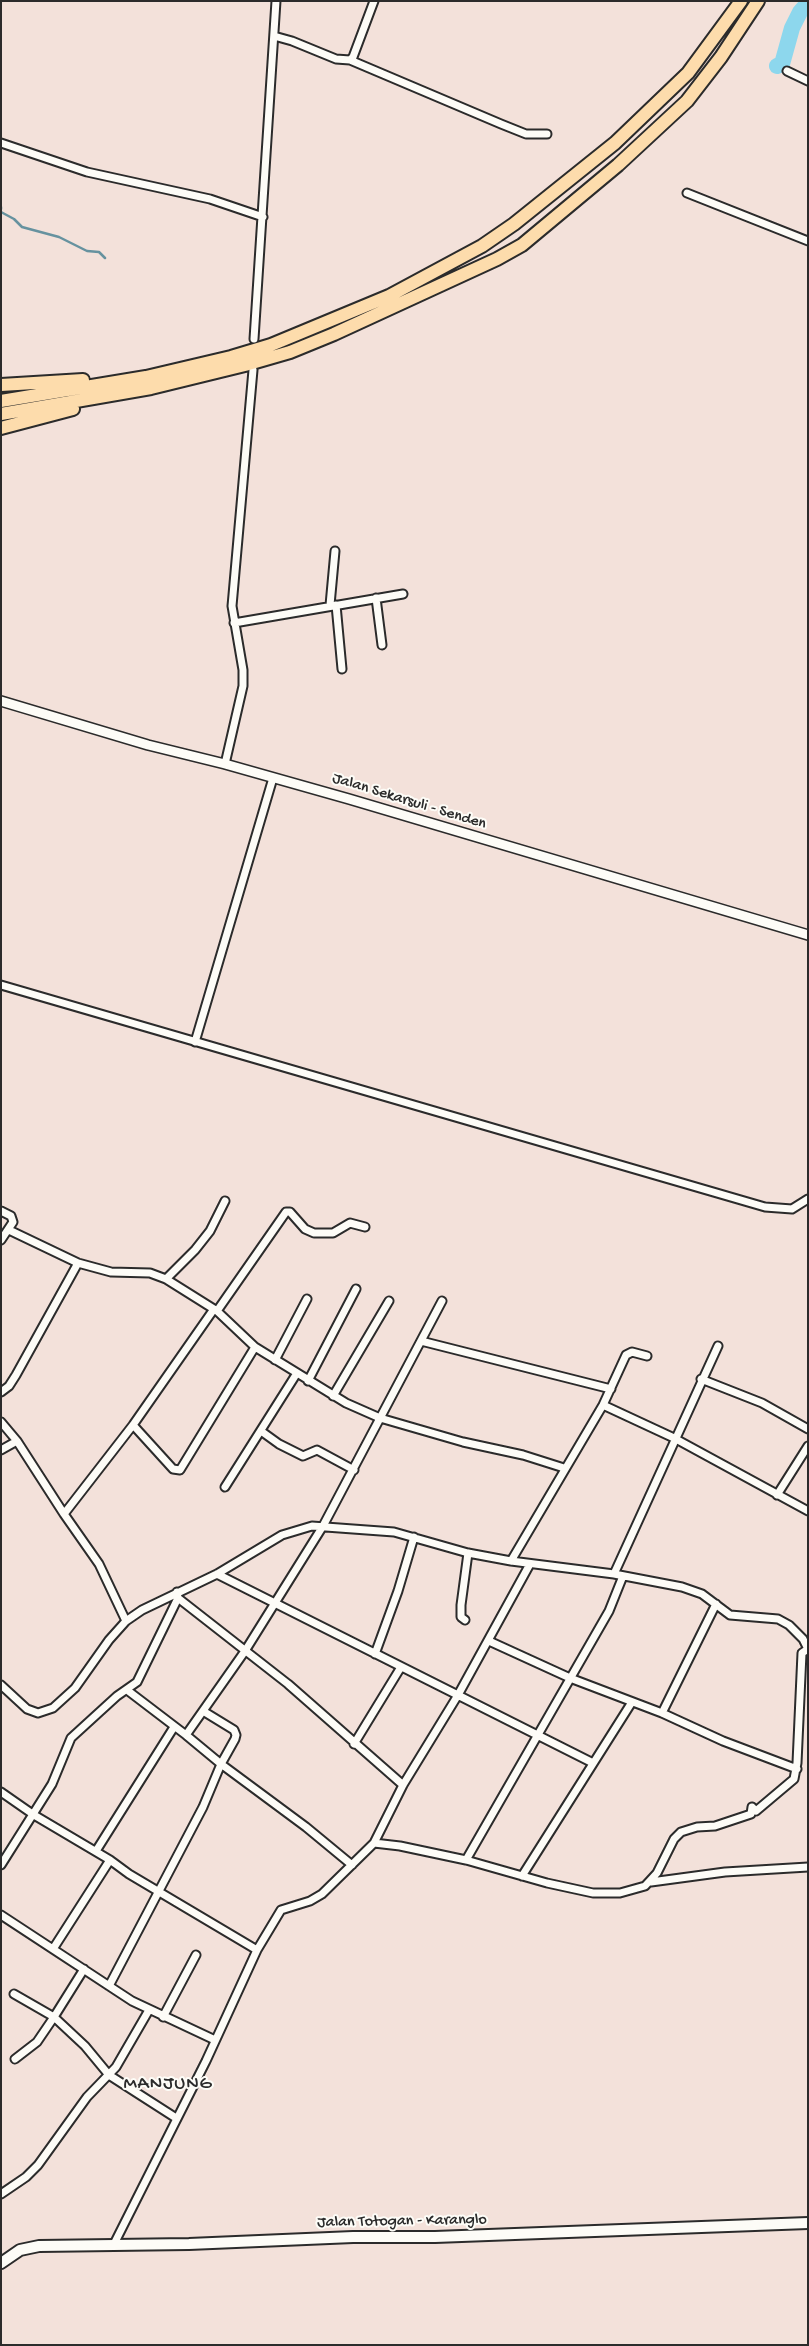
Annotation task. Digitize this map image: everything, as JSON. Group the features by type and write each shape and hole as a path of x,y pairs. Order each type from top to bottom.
{"highway":[{"path":"1,428 271,345 389,296 482,246 514,224 615,143 688,73 741,1"},
{"path":"1,414 148,382 245,365 298,348 334,334 488,263 522,245 618,165 687,100 737,34 758,1"},
{"path":"1,385 148,382"},
{"path":"1,401 148,382"}],"main road":[{"name":"Jalan Totogan - Karanglo","path":"1,2263 20,2250 33,2246 435,2237 808,2223"}],"street":[{"path":"254,339 276,1"},
{"path":"350,60 374,1"},
{"path":"274,36 292,41 336,59 350,60 526,134 547,134"},
{"path":"787,71 808,81"},
{"path":"1,143 87,172 210,199 263,217"},
{"path":"687,193 808,241"},
{"path":"225,764 243,686 243,670 232,606 253,370"},
{"path":"336,551 333,605 342,670"},
{"path":"234,623 403,594"},
{"path":"376,598 382,645"},
{"name":"Jalan Sekarsuli - Senden","path":"1,701 140,742 274,778 808,935"},
{"path":"195,1042 274,778"},
{"path":"1,985 513,1132 765,1207 792,1209 808,1199"},
{"path":"166,1278 196,1250 210,1231 225,1201"},
{"path":"1,1210 12,1219 9,1230 1,1240"},
{"path":"64,1514 133,1426 286,1212 290,1212 305,1228 314,1234 333,1233 350,1223 365,1228"},
{"path":"9,1230 78,1263 111,1272 150,1273 166,1278 215,1310 256,1347 275,1360 333,1396 380,1418 463,1442 523,1455 564,1468"},
{"path":"1,1392 6,1389 16,1375 78,1263"},
{"path":"308,1381 356,1289"},
{"path":"275,1360 307,1299"},
{"path":"333,1396 389,1301"},
{"path":"186,1735 245,1651 323,1526 442,1301"},
{"path":"421,1341 611,1389"},
{"path":"614,1574 674,1438 718,1346"},
{"path":"133,1426 173,1469 180,1470 256,1347"},
{"path":"511,1561 564,1468 603,1405 627,1353 634,1352 647,1356"},
{"path":"225,1487 297,1373"},
{"path":"701,1379 762,1403 808,1429"},
{"path":"603,1405 674,1438 808,1511"},
{"path":"1,1422 17,1441 99,1564 126,1621"},
{"path":"261,1431 279,1444 303,1456 317,1450 354,1470"},
{"path":"1,1450 17,1441"},
{"path":"777,1495 808,1446"},
{"path":"1,1685 27,1709 38,1713 53,1708 75,1688 102,1649 126,1621 153,1603 177,1595 217,1574 290,1531 323,1526 394,1532 468,1553 530,1564 614,1574 682,1587 702,1594 736,1616 763,1617 784,1622 803,1639 808,1649 803,1651 802,1656 796,1774 789,1784 756,1811 752,1807 751,1814 715,1826 697,1827 681,1832 674,1839 651,1882"},
{"path":"375,1654 398,1591 414,1537"},
{"path":"465,1620 462,1616 461,1605 468,1553"},
{"path":"114,2244 257,1950 281,1910 316,1898 352,1866 374,1843 403,1785 458,1695 530,1564"},
{"path":"217,1574 594,1764"},
{"path":"466,1860 609,1611 624,1576"},
{"path":"177,1595 288,1684 354,1744 403,1785"},
{"path":"1,1865 34,1815 54,1778 71,1738 117,1696 135,1684 141,1675 177,1595"},
{"path":"662,1713 716,1604"},
{"path":"489,1641 570,1678 662,1713 723,1741 797,1768"},
{"path":"354,1744 401,1667"},
{"path":"127,1690 221,1764 306,1827 352,1866"},
{"path":"522,1876 632,1702"},
{"path":"109,1986 203,1807 221,1764 235,1739 236,1732 203,1711"},
{"path":"96,1851 174,1726"},
{"path":"1,1792 34,1815 96,1851 129,1874 257,1950"},
{"path":"374,1843 400,1846 466,1860 566,1888 600,1894 630,1891 651,1882 725,1872 808,1866"},
{"path":"53,1949 110,1860"},
{"path":"1,1915 149,2010 214,2040"},
{"path":"163,2017 196,1954"},
{"path":"15,2059 36,2042 84,1969"},
{"path":"14,1994 54,2017 85,2046 109,2075 176,2118"},
{"path":"1,2194 26,2177 38,2165 87,2097 109,2075 126,2051 149,2010"}],"waterway":[{"path":"777,66 782,64 792,28 800,12 808,3"},
{"path":"1,212 14,219 22,227 59,237 87,251 99,252 105,258"}],"district":[{"name":"MANJUNG","path":"168,2085"}]}
